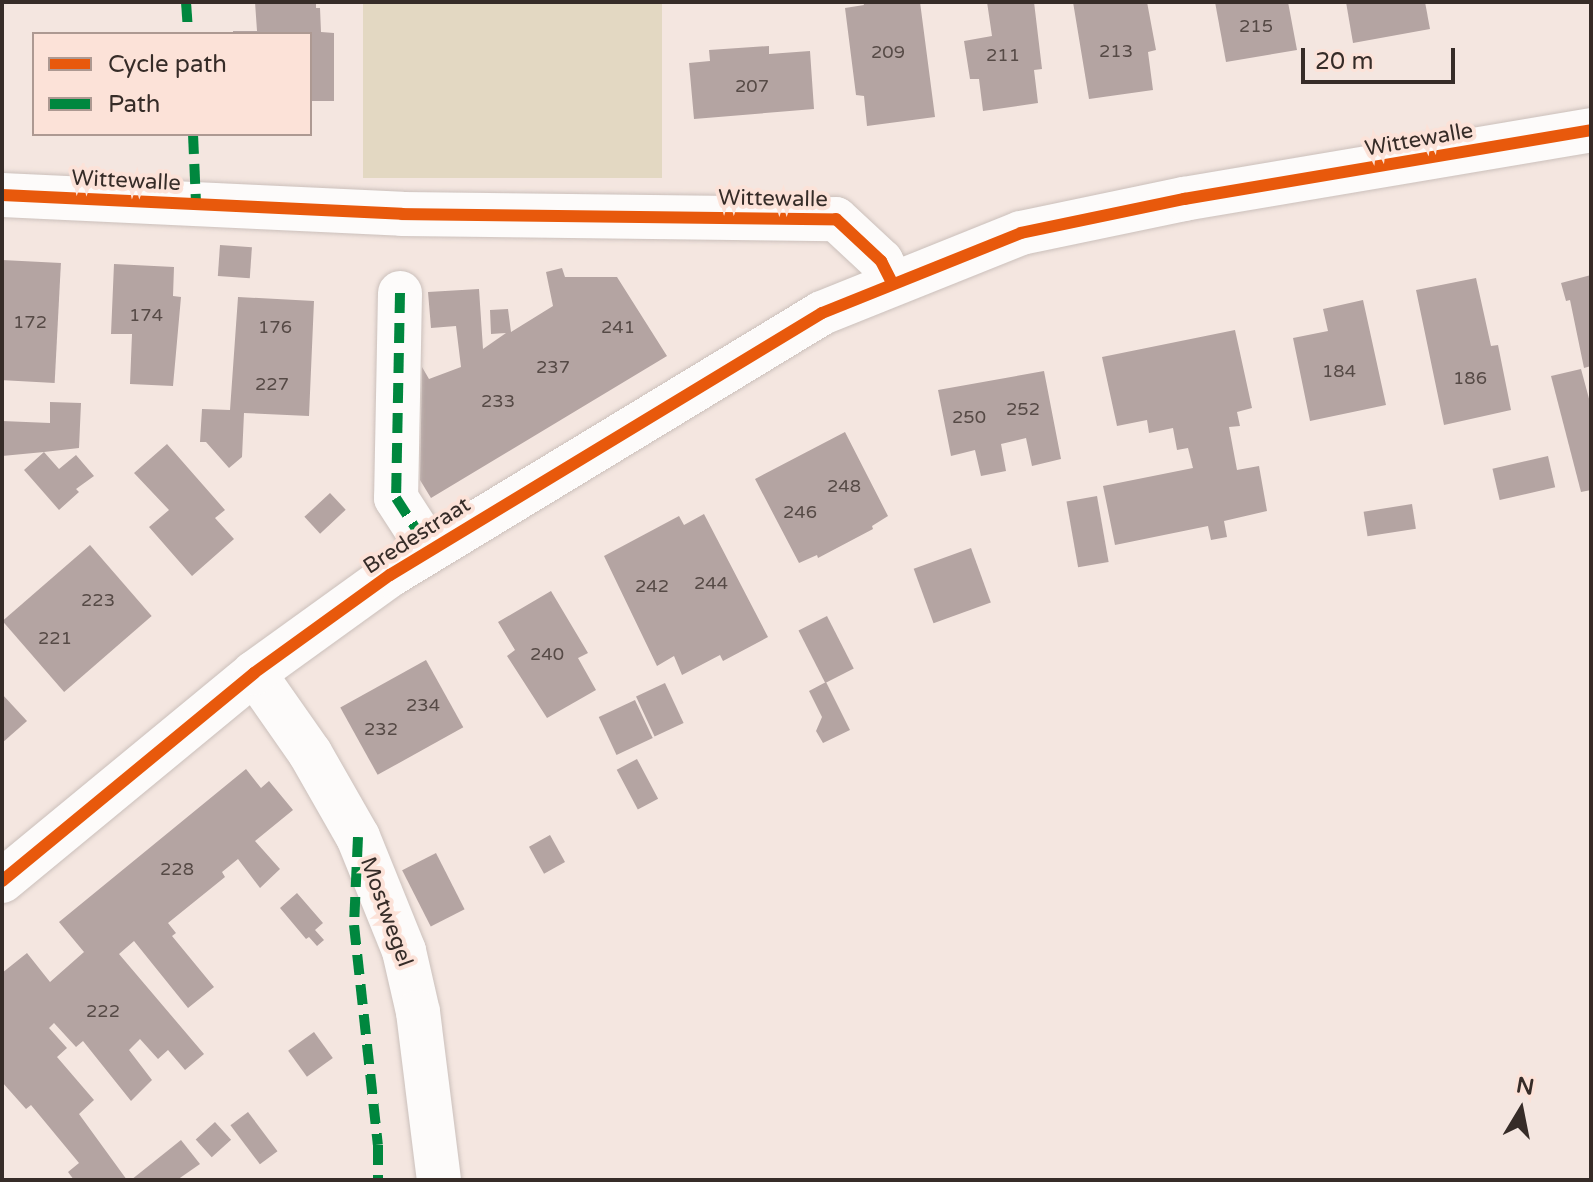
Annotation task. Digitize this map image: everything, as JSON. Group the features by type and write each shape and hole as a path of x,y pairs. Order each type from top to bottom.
{"street":[{"name":"Wittewalle","path":"2,195 402,214 836,219 881,261 892,283 1021,233 1184,199 1591,130"},
{"name":"Bredestraat","path":"2,881 254,673 429,549 822,313 892,283"},
{"path":"400,293 396,498 429,549"},
{"name":"Mostwegel","path":"254,673 310,753 358,837 404,951 418,1012 439,1180"}],"shaded area":[{"path":"363,2 662,2 662,178 363,178"}],"building":[{"path":"255,2 316,2 316,8 320,8 321,32 334,33 334,101 312,101 312,32 233,32 257,31"},
{"path":"863,2 920,2 935,117 867,126 864,96 856,95 845,8 864,5"},
{"path":"987,2 1034,2 1042,69 1034,70 1038,103 983,111 979,79 970,79 964,41 992,36"},
{"path":"1073,2 1147,2 1156,50 1148,52 1153,90 1089,99"},
{"path":"1215,2 1288,2 1297,50 1226,62"},
{"path":"1346,2 1425,2 1430,29 1353,43"},
{"path":"769,46 769,54 810,51 814,109 694,119 689,63 710,61 709,50"},
{"path":"220,245 252,247 250,278 218,276"},
{"path":"2,260 61,263 55,383 2,380"},
{"path":"114,264 174,267 173,296 181,297 173,386 130,384 132,334 111,334"},
{"path":"562,268 565,277 617,277 667,356 431,498 420,480 422,367 429,379 461,367 456,326 431,328 428,292 479,289 483,349 506,333 491,334 490,310 508,309 511,332 553,306 546,272"},
{"path":"1591,275 1591,366 1584,368 1570,300 1566,301 1561,283"},
{"path":"1476,278 1491,346 1498,345 1511,410 1444,425 1416,290"},
{"path":"238,297 314,301 309,416 244,413 242,457 229,468 206,442 200,442 202,409 230,410"},
{"path":"1363,300 1386,405 1310,421 1293,338 1328,331 1323,309"},
{"path":"1235,330 1252,408 1237,412 1240,426 1229,427 1237,470 1259,466 1267,511 1224,521 1227,537 1211,540 1208,526 1115,545 1103,486 1193,468 1188,448 1177,450 1173,428 1149,433 1147,420 1117,426 1102,357"},
{"path":"1581,369 1591,406 1591,490 1581,492 1551,376"},
{"path":"1044,371 1061,459 1032,466 1026,438 1001,444 1006,471 981,476 975,450 951,456 938,390"},
{"path":"50,402 81,403 79,448 2,456 2,421 50,423"},
{"path":"845,432 888,516 872,526 873,529 818,558 817,555 799,563 755,479"},
{"path":"167,444 225,510 215,518 234,539 192,576 149,527 169,510 134,473"},
{"path":"44,452 59,469 76,455 94,476 76,489 79,492 59,510 24,470"},
{"path":"1548,456 1555,487 1500,500 1492,469"},
{"path":"330,493 346,510 320,534 304,517"},
{"path":"1097,496 1109,562 1078,567 1066,501"},
{"path":"1412,504 1416,529 1368,536 1364,512"},
{"path":"704,514 768,637 723,661 720,655 682,675 674,656 657,666 604,556 679,516 684,525"},
{"path":"90,545 152,616 64,692 2,621"},
{"path":"971,548 991,603 934,623 914,569"},
{"path":"551,591 588,653 578,658 596,690 547,718 507,656 515,650 498,622"},
{"path":"827,616 854,669 825,683 798,631"},
{"path":"426,660 463,727 378,775 340,708"},
{"path":"826,682 850,730 823,743 816,731 822,717 809,691"},
{"path":"665,683 684,723 655,736 636,697"},
{"path":"2,694 27,721 2,743"},
{"path":"635,700 653,738 616,755 599,717"},
{"path":"637,759 658,799 638,810 617,770"},
{"path":"246,769 261,788 269,781 293,810 255,841 280,869 260,888 238,859 222,872 225,877 168,923 176,933 172,936 214,987 188,1008 134,941 119,954 204,1054 185,1070 168,1050 158,1059 140,1039 129,1050 152,1080 131,1101 83,1041 76,1047 54,1023 49,1028 67,1048 57,1057 94,1100 79,1114 127,1180 74,1180 68,1172 79,1163 31,1105 26,1109 2,1082 2,973 27,953 50,982 84,952 59,922"},
{"path":"550,835 565,862 544,874 529,847"},
{"path":"436,853 465,909 431,926 402,870"},
{"path":"297,893 323,923 315,930 324,940 317,946 309,937 306,939 280,908"},
{"path":"314,1032 333,1058 307,1077 288,1051"},
{"path":"248,1112 277,1151 260,1164 230,1125"},
{"path":"215,1122 231,1140 212,1157 196,1139"},
{"path":"181,1140 200,1164 177,1180 131,1180"}],"marked path":[{"path":"186,2 188,32"},
{"path":"193,136 196,204"},
{"path":"400,293 396,498 429,549"},
{"path":"358,837 354,925 378,1145 378,1180"}],"cycle path":[{"path":"2,881 254,673 390,575 822,313 1021,233 1184,199 1591,130"},
{"path":"2,195 402,214 836,219 881,261 892,283"}]}
